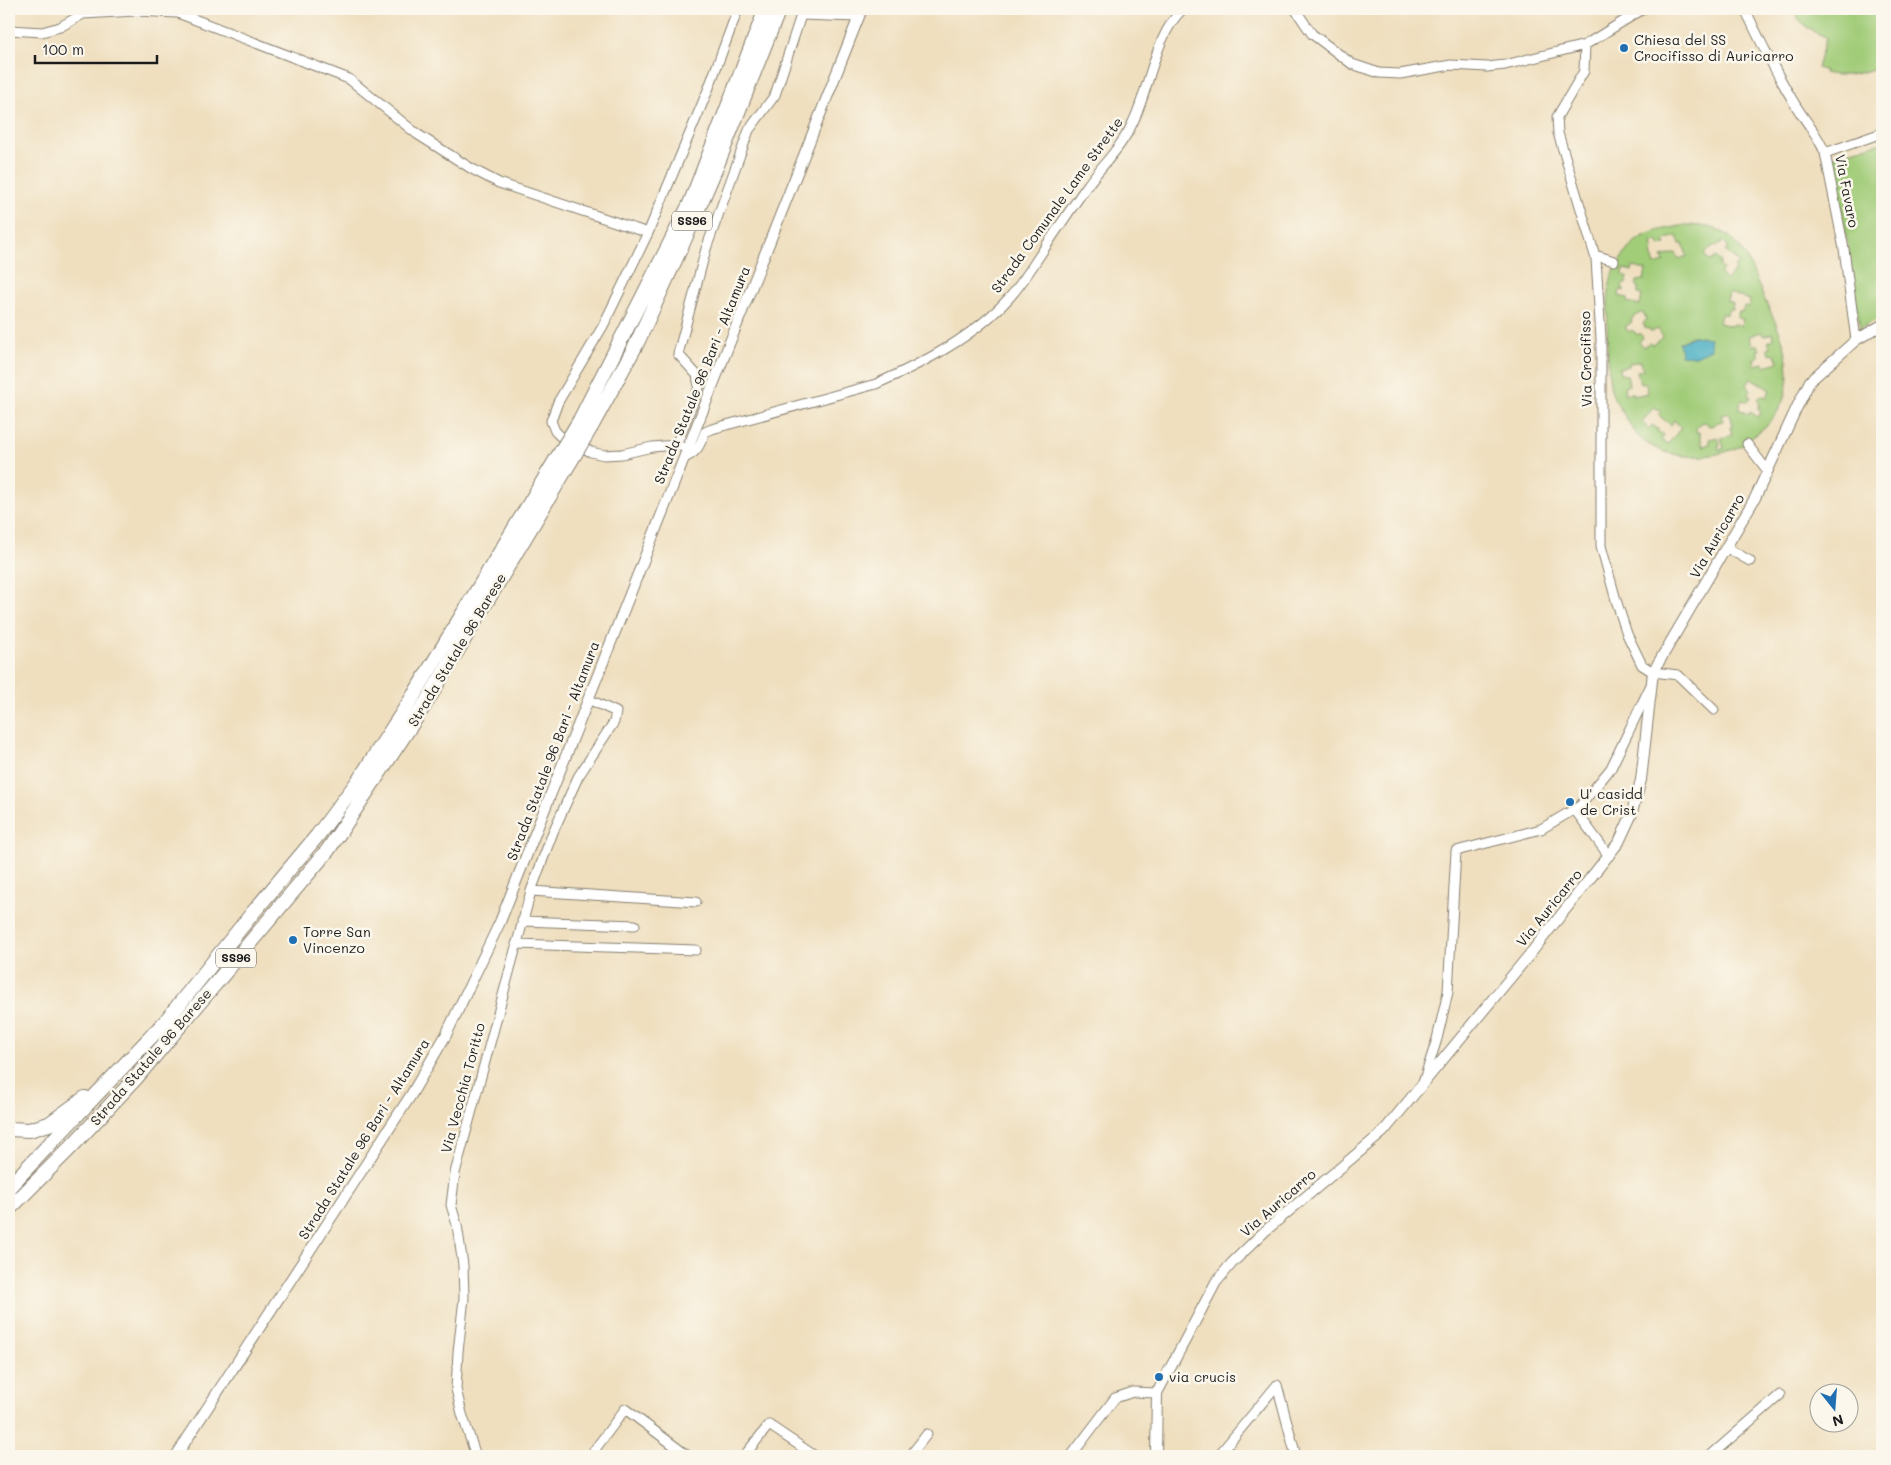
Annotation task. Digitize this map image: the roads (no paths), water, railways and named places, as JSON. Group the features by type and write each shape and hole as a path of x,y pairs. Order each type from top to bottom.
{"highway":[{"name":"Strada Statale 96 Barese","path":"9,1210 135,1079 328,850 427,702 585,424 690,204 766,9"},
{"name":"Strada Statale 96 Barese","path":"9,1188 165,1022 317,836 358,780 414,695 636,345 721,155 778,9"},
{"path":"9,1129 29,1130 49,1124 105,1086"}],"street":[{"path":"686,453 676,445 652,447 622,454 604,455 591,452 560,436 555,431 551,421 558,402 603,326 648,234 708,90 738,9"},
{"name":"Strada Comunale Lame Strette","path":"686,453 692,455 698,448 704,432 712,429 876,384 900,374 948,348 989,317 1009,298 1090,182 1126,137 1135,120 1154,61 1170,25 1183,9"},
{"path":"1295,9 1312,34 1352,64 1379,73 1400,74 1451,66 1487,67 1505,65 1585,45 1643,9"},
{"name":"Via Favaro","path":"1745,9 1767,57 1794,104 1821,142 1825,153 1844,249 1856,340"},
{"path":"9,30 42,32 60,27 83,14 135,11 178,13 349,79 417,134 472,169 499,182 648,234"},
{"path":"676,445 699,387 697,375 678,354 706,249 749,130 775,95 802,12 860,13"},
{"name":"Strada Statale 96 Bari - Altamura","path":"176,1456 411,1095 446,1034 500,922 860,13"},
{"name":"Via Crocifisso","path":"1585,45 1584,71 1557,117 1558,133 1595,255 1600,338 1601,546 1627,634 1642,665 1653,672"},
{"path":"1825,153 1882,133"},
{"path":"1595,255 1614,261"},
{"name":"Via Auricarro","path":"1156,1456 1157,1392 1216,1282 1232,1263 1265,1231 1383,1132 1421,1088 1619,842 1631,816 1640,780 1653,672 1755,498 1810,381 1856,340 1882,325"},
{"path":"1747,444 1767,470"},
{"path":"1727,548 1750,561"},
{"path":"1653,672 1678,675 1714,710"},
{"path":"1421,1088 1437,1039 1448,992 1456,852 1540,829 1580,806 1611,768 1651,685"},
{"name":"Via Vecchia Toritto","path":"476,1456 456,1389 464,1298 463,1265 458,1225 451,1205 455,1173 531,891 553,832 578,778 614,722 616,712 588,698"},
{"path":"1574,810 1609,856"},
{"path":"531,891 696,902"},
{"path":"522,921 635,925"},
{"path":"516,944 696,950"},
{"path":"1218,1456 1277,1385 1296,1456"},
{"path":"1071,1456 1115,1398 1133,1392 1157,1392"},
{"path":"1710,1456 1780,1395"},
{"path":"590,1456 625,1409 688,1456"},
{"path":"744,1456 769,1425 815,1456"},
{"path":"910,1456 927,1434"}],"water":[{"path":"1694,336 1710,338 1711,349 1696,356 1681,355 1679,343"}],"place":[{"name":"Chiesa del SS Crocifisso di Auricarro","path":"1624,48"},
{"name":"U' casidd de Crist","path":"1570,802"},
{"name":"Torre San Vincenzo","path":"293,940"},
{"name":"via crucis","path":"1159,1377"}]}
